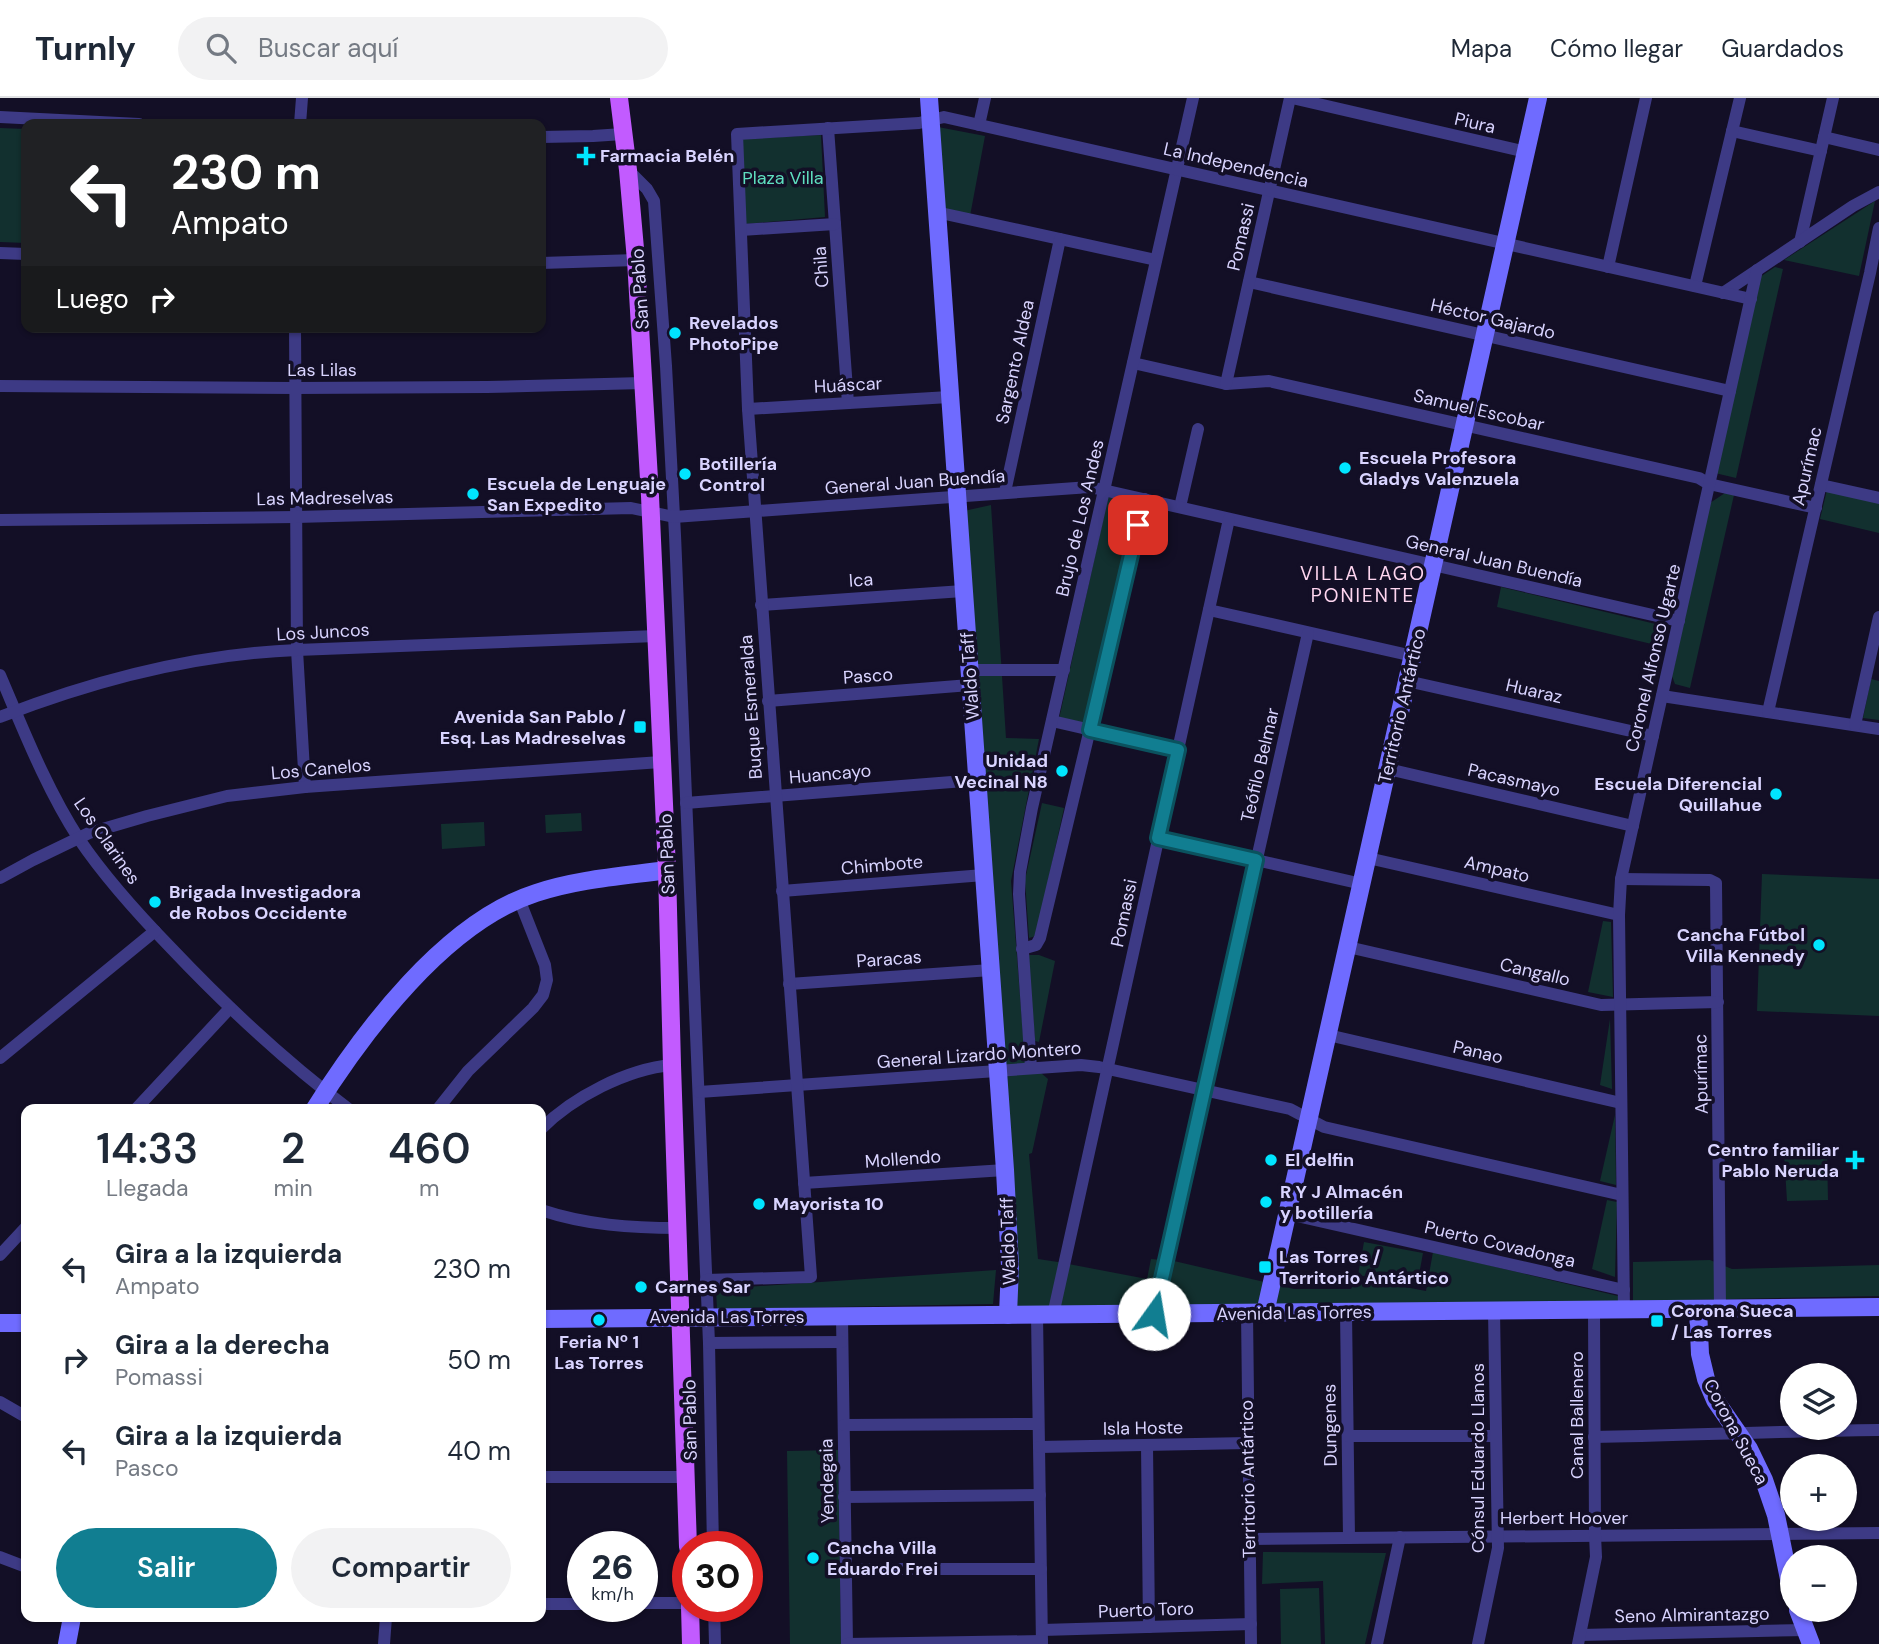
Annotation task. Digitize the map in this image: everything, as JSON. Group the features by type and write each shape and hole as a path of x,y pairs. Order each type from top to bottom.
{"main road":[{"name":"San Pablo","path":"619,98 636,260 651,513 667,870 688,1531"},
{"path":"690,1622 691,1644"}],"street":[{"path":"300,119 302,98"},
{"name":"Waldo Taff","path":"929,98 1005,1170 1010,1266 1009,1315"},
{"path":"979,125 985,98"},
{"name":"Brujo de Los Andes","path":"1031,1068 1022,949 1020,872 1194,98"},
{"name":"Piura","path":"1291,98 1526,152"},
{"name":"Pomassi","path":"1226,384 1291,98"},
{"name":"Territorio Antártico","path":"1265,1313 1538,98"},
{"path":"1608,267 1646,98"},
{"path":"1695,286 1740,98"},
{"path":"1800,242 1833,98"},
{"path":"0,117 30,119"},
{"name":"La Independencia","path":"737,134 919,123 944,117 1751,299"},
{"name":"Chila","path":"828,128 848,403"},
{"path":"1732,131 1821,151"},
{"path":"546,137 623,134"},
{"name":"Buque Esmeralda","path":"706,1280 811,1277 748,409 737,134"},
{"path":"1824,137 1879,150"},
{"name":"San Pablo","path":"628,170 647,189 655,210 666,366 699,1092 709,1343 713,1531"},
{"path":"1723,293 1853,206 1879,192"},
{"path":"936,212 1156,260"},
{"path":"741,230 835,224"},
{"name":"Apurímac","path":"1768,712 1879,228"},
{"name":"Sargento Aldea","path":"1005,492 1060,239"},
{"path":"0,253 21,254"},
{"path":"546,263 636,260"},
{"name":"Coronel Alfonso Ugarte","path":"1624,1310 1619,915 1621,880 1758,270"},
{"name":"Héctor Gajardo","path":"1249,282 1730,391"},
{"path":"295,333 297,650 305,787"},
{"name":"Samuel Escobar","path":"1133,363 1226,384 1269,381 1699,478 1709,484 1816,508"},
{"name":"Las Lilas","path":"0,386 295,388 643,383"},
{"name":"Huáscar","path":"748,409 949,397"},
{"path":"1180,507 1198,429"},
{"path":"1821,485 1879,498"},
{"name":"General Juan Buendía","path":"651,513 674,517 1079,487 1104,490 1679,621"},
{"path":"1022,949 1036,945 1040,938 1144,499"},
{"name":"Las Madreselvas","path":"0,520 296,517 631,508 651,513"},
{"name":"Pomassi","path":"1045,1315 1107,1069 1230,519"},
{"name":"Ica","path":"761,605 963,591"},
{"path":"1209,610 1413,656"},
{"path":"1856,725 1879,617"},
{"name":"Teófilo Belmar","path":"1154,1314 1308,633"},
{"name":"Los Juncos","path":"0,717 126,676 238,654 656,636"},
{"name":"Pasco","path":"768,701 970,677 1064,670"},
{"name":"Los Clarines","path":"0,675 44,775 78,837 128,903 230,1008 343,1104"},
{"name":"Huaraz","path":"1407,681 1653,736"},
{"path":"1662,696 1879,729"},
{"path":"1052,721 1178,750"},
{"name":"Los Canelos","path":"0,878 78,837 101,828 205,801 250,793 661,762"},
{"name":"Pacasmayo","path":"1388,769 1633,826"},
{"name":"Huancayo","path":"686,803 977,780"},
{"path":"1158,838 1362,884"},
{"name":"Ampato","path":"1368,858 1619,915"},
{"path":"317,1104 385,1010 422,970 441,952 502,907 534,893 564,886 667,870"},
{"name":"Chimbote","path":"782,891 984,875"},
{"name":"Apurímac","path":"1621,880 1715,881 1720,1309"},
{"path":"442,1104 468,1071 543,995 547,979 545,965 519,899"},
{"path":"0,1058 155,932"},
{"name":"Cangallo","path":"1348,947 1601,1005 1718,1002"},
{"name":"Paracas","path":"789,984 991,970"},
{"path":"141,1104 230,1008"},
{"name":"Panao","path":"1328,1035 1621,1103"},
{"path":"546,1125 568,1106 603,1087 639,1072 672,1065"},
{"name":"General Lizardo Montero","path":"699,1092 1081,1065 1290,1109 1324,1128 1622,1195"},
{"name":"Mollendo","path":"804,1183 1005,1170"},
{"path":"546,1211 610,1225 679,1228"},
{"name":"Puerto Covadonga","path":"1287,1214 1624,1290"},
{"path":"0,1255 21,1232"},
{"name":"Avenida Las Torres","path":"546,1319 1879,1307"},
{"name":"Corona Sueca","path":"1698,1309 1700,1354 1706,1379 1715,1400 1749,1449 1764,1480 1782,1545"},
{"name":"Canal Ballenero","path":"1579,1639 1596,1557 1594,1310"},
{"name":"Cónsul Eduardo Llanos","path":"1478,1644 1497,1555 1498,1536 1494,1311"},
{"name":"Dungenes","path":"1346,1312 1349,1538"},
{"name":"Territorio Antártico","path":"1247,1313 1251,1644"},
{"path":"1042,1638 1038,1424 1045,1315"},
{"name":"Yendegaia","path":"842,1317 847,1644"},
{"path":"0,1324 21,1323"},
{"name":"Avenida Las Torres","path":"709,1343 842,1342"},
{"path":"0,1402 21,1413"},
{"path":"844,1425 1038,1424"},
{"path":"1594,1437 1879,1430"},
{"path":"1348,1436 1496,1436"},
{"name":"Isla Hoste","path":"1039,1447 1248,1443"},
{"path":"1147,1445 1149,1627"},
{"path":"546,1477 686,1477"},
{"path":"845,1497 1040,1495"},
{"name":"Herbert Hoover","path":"1249,1539 1879,1533"},
{"path":"1377,1644 1400,1537"},
{"path":"0,1557 21,1565"},
{"path":"845,1569 1041,1569"},
{"path":"546,1604 567,1604"},
{"path":"67,1644 71,1622"},
{"path":"384,1644 386,1622"},
{"path":"714,1622 715,1644"},
{"name":"Puerto Toro","path":"847,1644 1042,1638 1149,1627 1251,1624"},
{"name":"Seno Almirantazgo","path":"1579,1639 1808,1637"}],"green space":[{"path":"938,127 985,136 970,216 944,211"},
{"path":"0,128 21,129 21,243 0,242"},
{"name":"Plaza Villa","path":"821,135 825,217 745,224 742,139"},
{"path":"1875,201 1859,276 1784,260"},
{"path":"1775,267 1783,269 1736,478 1715,473 1760,277"},
{"path":"1827,490 1879,503 1879,533 1820,519"},
{"path":"1725,493 1734,495 1690,688 1675,684 1672,676 1710,503"},
{"path":"1108,497 1138,504 1087,726 1059,719"},
{"path":"991,505 1006,738 1039,739 1011,881 1025,1059 1048,1079 1032,1153 1029,1154 1038,1259 1147,1279 1151,1259 1174,1261 1294,1289 1351,1289 1357,1278 1426,1291 1433,1252 1618,1296 1619,1301 1016,1307 964,511"},
{"path":"1501,587 1664,626 1660,646 1497,607"},
{"path":"1871,679 1879,681 1879,720 1863,718"},
{"path":"1042,803 1064,808 1036,936 1029,938 1025,880"},
{"path":"581,813 582,831 546,833 545,815"},
{"path":"484,822 485,846 442,849 441,824"},
{"name":"Cancha Fútbol Villa Kennedy","path":"1762,874 1879,879 1879,1016 1757,1011"},
{"path":"1603,921 1611,922 1613,997 1588,992"},
{"path":"1028,955 1039,955 1055,961 1039,1042 1035,1041"},
{"path":"1610,1019 1612,1089 1600,1085"},
{"path":"1615,1115 1616,1185 1600,1181"},
{"path":"1827,1151 1828,1200 1787,1201 1784,1153"},
{"path":"1607,1200 1617,1202 1615,1277 1592,1269"},
{"path":"1364,1242 1423,1253 1417,1286 1358,1275"},
{"path":"1710,1260 1732,1269 1879,1265 1879,1296 1633,1301 1633,1262"},
{"path":"996,1270 993,1304 717,1309 716,1289"},
{"path":"838,1450 841,1644 790,1644 787,1451"},
{"path":"1263,1552 1386,1553 1365,1644 1325,1644 1323,1581 1262,1584"},
{"path":"1319,1588 1321,1644 1281,1644 1280,1589"}],"place":[{"name":"Farmacia Belén","path":"586,156"},
{"name":"Revelados PhotoPipe","path":"675,333"},
{"name":"Escuela Profesora Gladys Valenzuela","path":"1345,468"},
{"name":"Botillería Control","path":"685,474"},
{"name":"Escuela de Lenguaje San Expedito","path":"473,494"},
{"name":"Avenida San Pablo / Esq. Las Madreselvas","path":"640,727"},
{"name":"Unidad Vecinal N8","path":"1062,771"},
{"name":"Escuela Diferencial Quillahue","path":"1776,794"},
{"name":"Brigada Investigadora de Robos Occidente","path":"155,902"},
{"name":"Cancha Fútbol Villa Kennedy","path":"1819,945"},
{"name":"El delfin","path":"1271,1160"},
{"name":"Centro familiar Pablo Neruda","path":"1855,1160"},
{"name":"R Y J Almacén y botillería","path":"1266,1202"},
{"name":"Mayorista 10","path":"759,1204"},
{"name":"Las Torres / Territorio Antártico","path":"1265,1267"},
{"name":"Carnes Sar","path":"641,1287"},
{"name":"Feria Nº 1 Las Torres","path":"599,1320"},
{"name":"Corona Sueca / Las Torres","path":"1657,1321"},
{"name":"Cancha Villa Eduardo Frei","path":"813,1558"}],"district":[{"name":"VILLA LAGO PONIENTE","path":"1363,584"}],"route":[{"path":"1138,525 1090,730 1178,750 1158,838 1256,860 1154,1314"}]}
